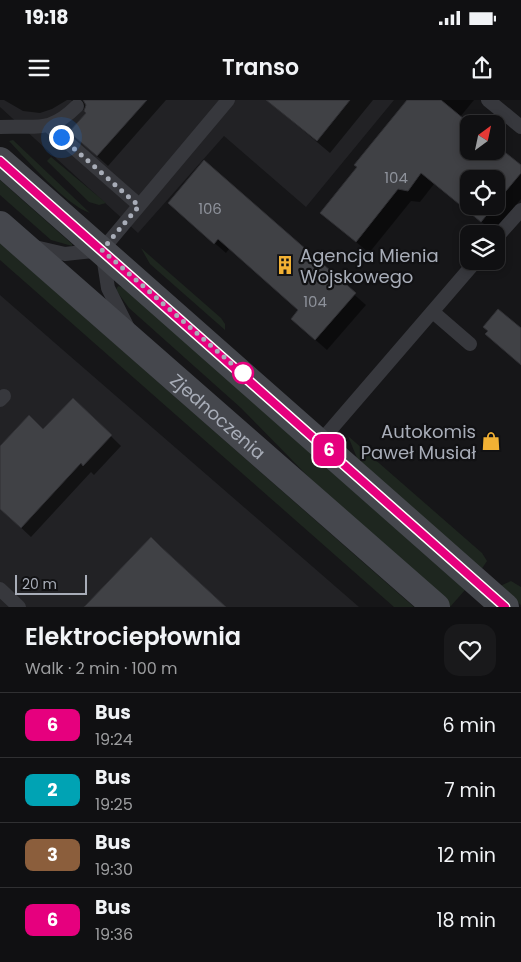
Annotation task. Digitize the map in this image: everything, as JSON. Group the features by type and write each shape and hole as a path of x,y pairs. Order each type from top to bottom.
{"main road":[{"path":"0,161 505,607"},
{"name":"Zjednoczenia","path":"0,225 436,607"}],"lane":[{"path":"20,243 66,254 102,250 228,100"},
{"path":"488,100 521,127"},
{"path":"0,126 43,128 57,123 77,106"},
{"path":"48,126 139,206"},
{"path":"505,228 521,210"},
{"path":"102,250 108,288 139,347"},
{"path":"320,442 468,270"},
{"path":"433,312 470,344"},
{"path":"0,589 19,607"}],"shaded area":[{"path":"0,100 394,100 306,207 224,136 138,233 0,107"},
{"path":"13,140 90,213 59,192 9,141"},
{"path":"51,157 106,203 99,205 89,202 47,161"},
{"path":"0,180 72,246 51,240 0,195"},
{"path":"0,243 414,607 394,607 0,260"},
{"path":"141,248 221,318 225,324 225,330 150,264"},
{"path":"118,286 124,288 465,590 450,607 341,510 241,408 129,308 116,290"},
{"path":"0,295 63,350 359,607 0,607"},
{"path":"348,436 482,553 487,561 481,570 359,463"},
{"path":"511,581 521,587 521,605 500,586"}],"building":[{"path":"83,100 147,100 97,156 69,132 86,113 84,111 86,105"},
{"path":"266,100 350,100 317,141"},
{"path":"407,100 441,100 460,116 460,160 505,160 505,152 521,165 521,173 505,192 505,170 460,170 460,205 421,173 408,191 398,189 356,242 320,213 357,167 354,165"},
{"name":"Agencja Mienia Wojskowego","path":"204,160 356,293 315,340 291,319 298,310 218,239 214,244 168,203"},
{"path":"472,215 487,215 481,222"},
{"path":"498,309 521,328 521,365 485,334 488,331 483,327"},
{"path":"73,398 112,435 83,466 81,463 21,528 0,509 0,446 29,415 43,429"},
{"path":"151,537 160,546 226,607 84,607"}],"bus line":[{"name":"6","path":"0,161 505,607"}],"place":[{"name":"Agencja Mienia Wojskowego","path":"285,265"},
{"name":"Autokomis Paweł Musiał","path":"491,441"}],"route":[{"path":"61,137 139,206 102,250 249,379 243,373"}]}
